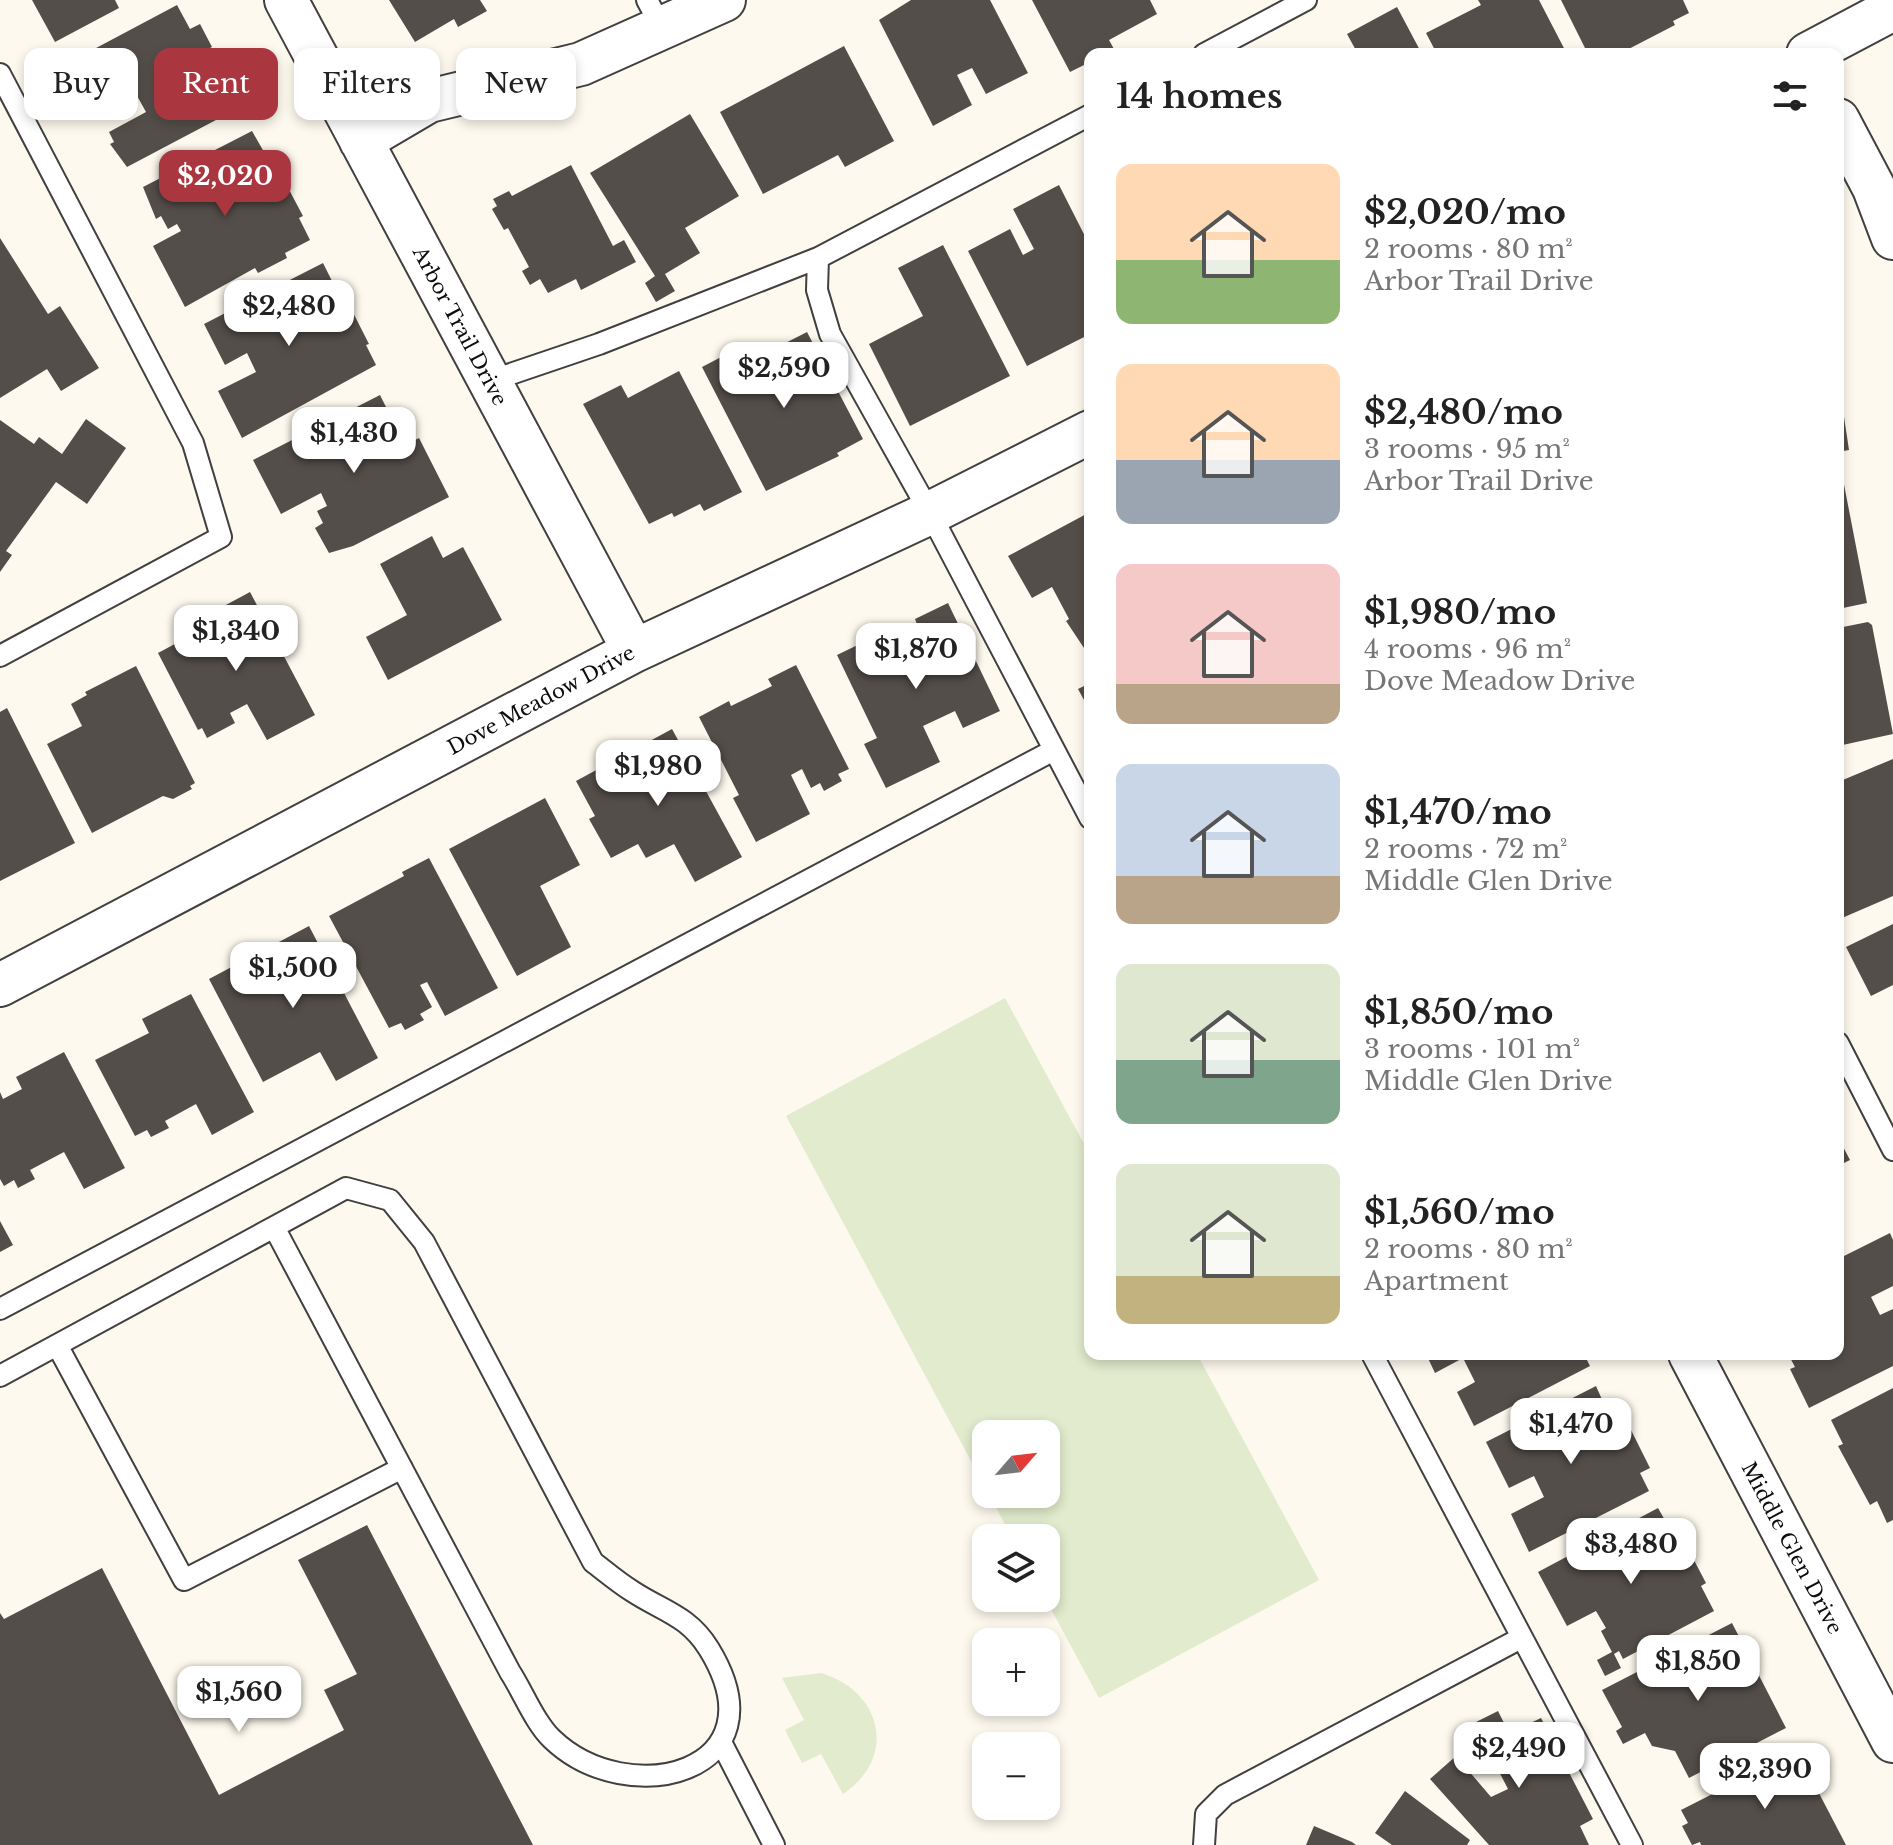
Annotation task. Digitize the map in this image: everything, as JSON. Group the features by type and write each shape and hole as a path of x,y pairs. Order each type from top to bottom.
{"street":[{"name":"Arbor Trail Drive","path":"286,0 634,651"},
{"path":"361,141 429,101 581,64 655,14 724,0"},
{"path":"1819,48 1893,9"},
{"path":"1844,131 1874,188 1893,238"},
{"name":"Dove Meadow Drive","path":"0,985 634,651 930,513 1084,435"},
{"name":"Middle Glen Drive","path":"1693,1360 1893,1741"}],"lane":[{"path":"1215,48 1306,0"},
{"path":"0,74 193,443 221,537 0,656"},
{"path":"490,381 599,344 818,258 1084,118"},
{"path":"818,258 817,290 830,334 930,513 1084,807"},
{"path":"0,1309 1054,750"},
{"path":"1844,1055 1893,1150"},
{"path":"0,1376 274,1227 346,1188 390,1200 424,1242 593,1562 634,1593 674,1611 708,1647 727,1685 729,1717 721,1742 696,1767 656,1776 592,1764 551,1739 510,1672 274,1227"},
{"path":"57,1345 184,1580 402,1468"},
{"path":"1375,1360 1632,1845"},
{"path":"1204,1845 1206,1814 1225,1795 1521,1638"},
{"path":"721,1742 774,1845"}],"green space":[{"path":"1005,998 1084,1144 1084,1360 1200,1360 1319,1580 1099,1698 1053,1612 1060,1612 1060,1524 1005,1524 996,1508 1060,1508 1060,1420 972,1420 972,1463 786,1116"},
{"path":"821,1673 842,1682 858,1694 876,1726 876,1744 871,1762 860,1779 843,1794 821,1754 802,1763 785,1730 804,1720 782,1678"}],"building":[{"path":"32,0 115,0 119,8 55,42"},
{"path":"389,0 480,0 487,11 458,27 454,19 415,42"},
{"path":"911,0 990,0 1028,73 986,94 972,68 957,75 972,105 933,126 879,20"},
{"path":"1032,0 1150,0 1157,14 1109,40 1113,48 1084,48 1084,65 1070,72"},
{"path":"1478,0 1539,0 1564,48 1434,48 1426,33 1481,5"},
{"path":"1561,0 1683,0 1689,13 1673,21 1675,25 1631,48 1585,48"},
{"path":"177,5 190,29 200,24 212,47 154,48 154,120 216,120 127,167 110,144 114,142 109,132 131,120 138,120 138,116 146,112 138,98 138,48 96,48"},
{"path":"1397,7 1419,48 1355,48 1347,34"},
{"path":"844,46 894,141 845,167 838,155 763,194 720,112"},
{"path":"690,114 739,196 685,228 700,253 665,274 675,291 656,302 645,283 655,276 590,173"},
{"path":"252,131 264,152 268,150 303,216 299,218 310,240 285,253 287,258 258,273 255,268 185,307 153,246 181,231 177,224 168,229 161,216 156,219 143,187"},
{"path":"571,165 613,246 624,240 636,262 581,290 576,279 548,293 540,279 530,285 522,271 529,267 508,228 504,230 492,209 497,206 493,199 509,191 512,196"},
{"path":"1059,185 1084,234 1084,337 1027,366 968,251 1010,229 1023,255 1034,249 1013,209"},
{"path":"0,238 48,314 60,306 99,368 61,391 47,369 0,398"},
{"path":"943,245 1010,376 910,426 869,344 923,316 898,268"},
{"path":"323,263 334,285 338,283 369,344 366,345 376,365 242,438 218,391 256,372 247,353 225,365 204,324"},
{"path":"807,332 863,439 837,453 839,456 766,491 702,367 746,344 772,393 783,387 766,353"},
{"path":"679,371 742,492 704,511 700,504 674,517 672,513 649,524 583,404 621,385 628,398"},
{"path":"380,395 405,445 419,438 449,497 353,546 329,553 315,528 323,523 317,511 327,506 321,493 281,514 253,460"},
{"path":"1844,417 1849,450 1844,451"},
{"path":"86,419 126,448 87,504 56,482 6,551 12,555 0,572 0,420 34,444 39,437 62,454"},
{"path":"1844,484 1867,603 1844,608"},
{"path":"1084,515 1084,648 1066,621 1069,619 1052,587 1032,598 1008,556"},
{"path":"432,536 443,558 463,547 502,620 388,680 366,637 407,615 380,564"},
{"path":"250,592 315,715 267,740 247,704 230,713 235,723 207,738 202,728 198,730 158,653 216,622 211,613"},
{"path":"948,603 1000,711 963,728 955,711 923,726 940,762 886,788 864,744 877,738 837,655 870,639 874,648 918,627 915,619"},
{"path":"1868,622 1872,625 1893,734 1844,745 1844,627"},
{"path":"796,665 849,769 838,774 842,781 824,791 820,783 811,788 802,769 791,775 810,814 756,842 733,798 739,795 699,717 729,701 731,706 772,686 768,679"},
{"path":"136,666 195,783 190,786 192,789 173,799 163,796 92,833 47,744 82,726 71,704 87,695 85,692"},
{"path":"1084,686 1084,700 1078,689"},
{"path":"7,708 75,843 0,881 0,712"},
{"path":"672,729 742,857 695,882 674,844 646,858 638,844 611,858 589,819 595,816 576,781"},
{"path":"1893,759 1893,896 1844,917 1844,779"},
{"path":"545,798 580,865 540,886 571,947 517,976 449,849"},
{"path":"429,858 498,988 445,1016 427,982 420,985 432,1007 420,1014 424,1020 405,1030 401,1023 389,1028 329,916 404,876 402,872"},
{"path":"1893,924 1893,985 1871,996 1846,947"},
{"path":"309,926 378,1058 336,1081 320,1052 263,1082 209,979"},
{"path":"191,994 254,1112 212,1135 196,1104 165,1121 169,1128 151,1137 147,1130 135,1136 95,1060 149,1033 142,1019"},
{"path":"64,1052 125,1168 84,1189 64,1152 30,1170 35,1179 18,1188 14,1180 4,1186 0,1179 0,1092 3,1099 22,1089 16,1077"},
{"path":"1844,1148 1850,1160 1844,1163"},
{"path":"0,1221 13,1245 0,1252"},
{"path":"1890,1233 1893,1240 1893,1286 1871,1297 1880,1315 1893,1309 1893,1366 1809,1408 1790,1369 1795,1367 1791,1360 1844,1360 1844,1256"},
{"path":"1429,1360 1459,1360 1435,1373"},
{"path":"1464,1360 1587,1360 1590,1366 1474,1426 1457,1392 1475,1382"},
{"path":"1596,1386 1604,1404 1615,1398 1650,1468 1640,1473 1649,1491 1529,1552 1511,1514 1544,1497 1534,1476 1509,1488 1486,1442"},
{"path":"1893,1388 1893,1520 1887,1523 1877,1501 1870,1505 1838,1446 1843,1444 1831,1420"},
{"path":"1658,1508 1670,1529 1676,1526 1706,1583 1701,1586 1714,1611 1623,1659 1619,1651 1614,1654 1621,1668 1605,1676 1597,1660 1612,1652 1601,1631 1606,1628 1596,1611 1567,1626 1538,1572"},
{"path":"367,1525 533,1845 0,1845 0,1613 4,1619 102,1568 219,1795 344,1730 324,1690 357,1674 298,1560"},
{"path":"1732,1623 1786,1728 1689,1778 1675,1751 1652,1746 1645,1733 1623,1744 1616,1731 1622,1727 1602,1690"},
{"path":"1498,1711 1509,1733 1541,1718 1593,1819 1580,1826 1589,1845 1489,1845 1430,1779 1456,1756 1491,1797 1508,1789 1474,1723"},
{"path":"1797,1751 1846,1845 1701,1845 1700,1842 1692,1845 1682,1826 1688,1823 1681,1810"},
{"path":"1405,1791 1470,1840 1467,1845 1392,1845 1375,1833"},
{"path":"1314,1826 1352,1842 1356,1845 1306,1845"}]}
